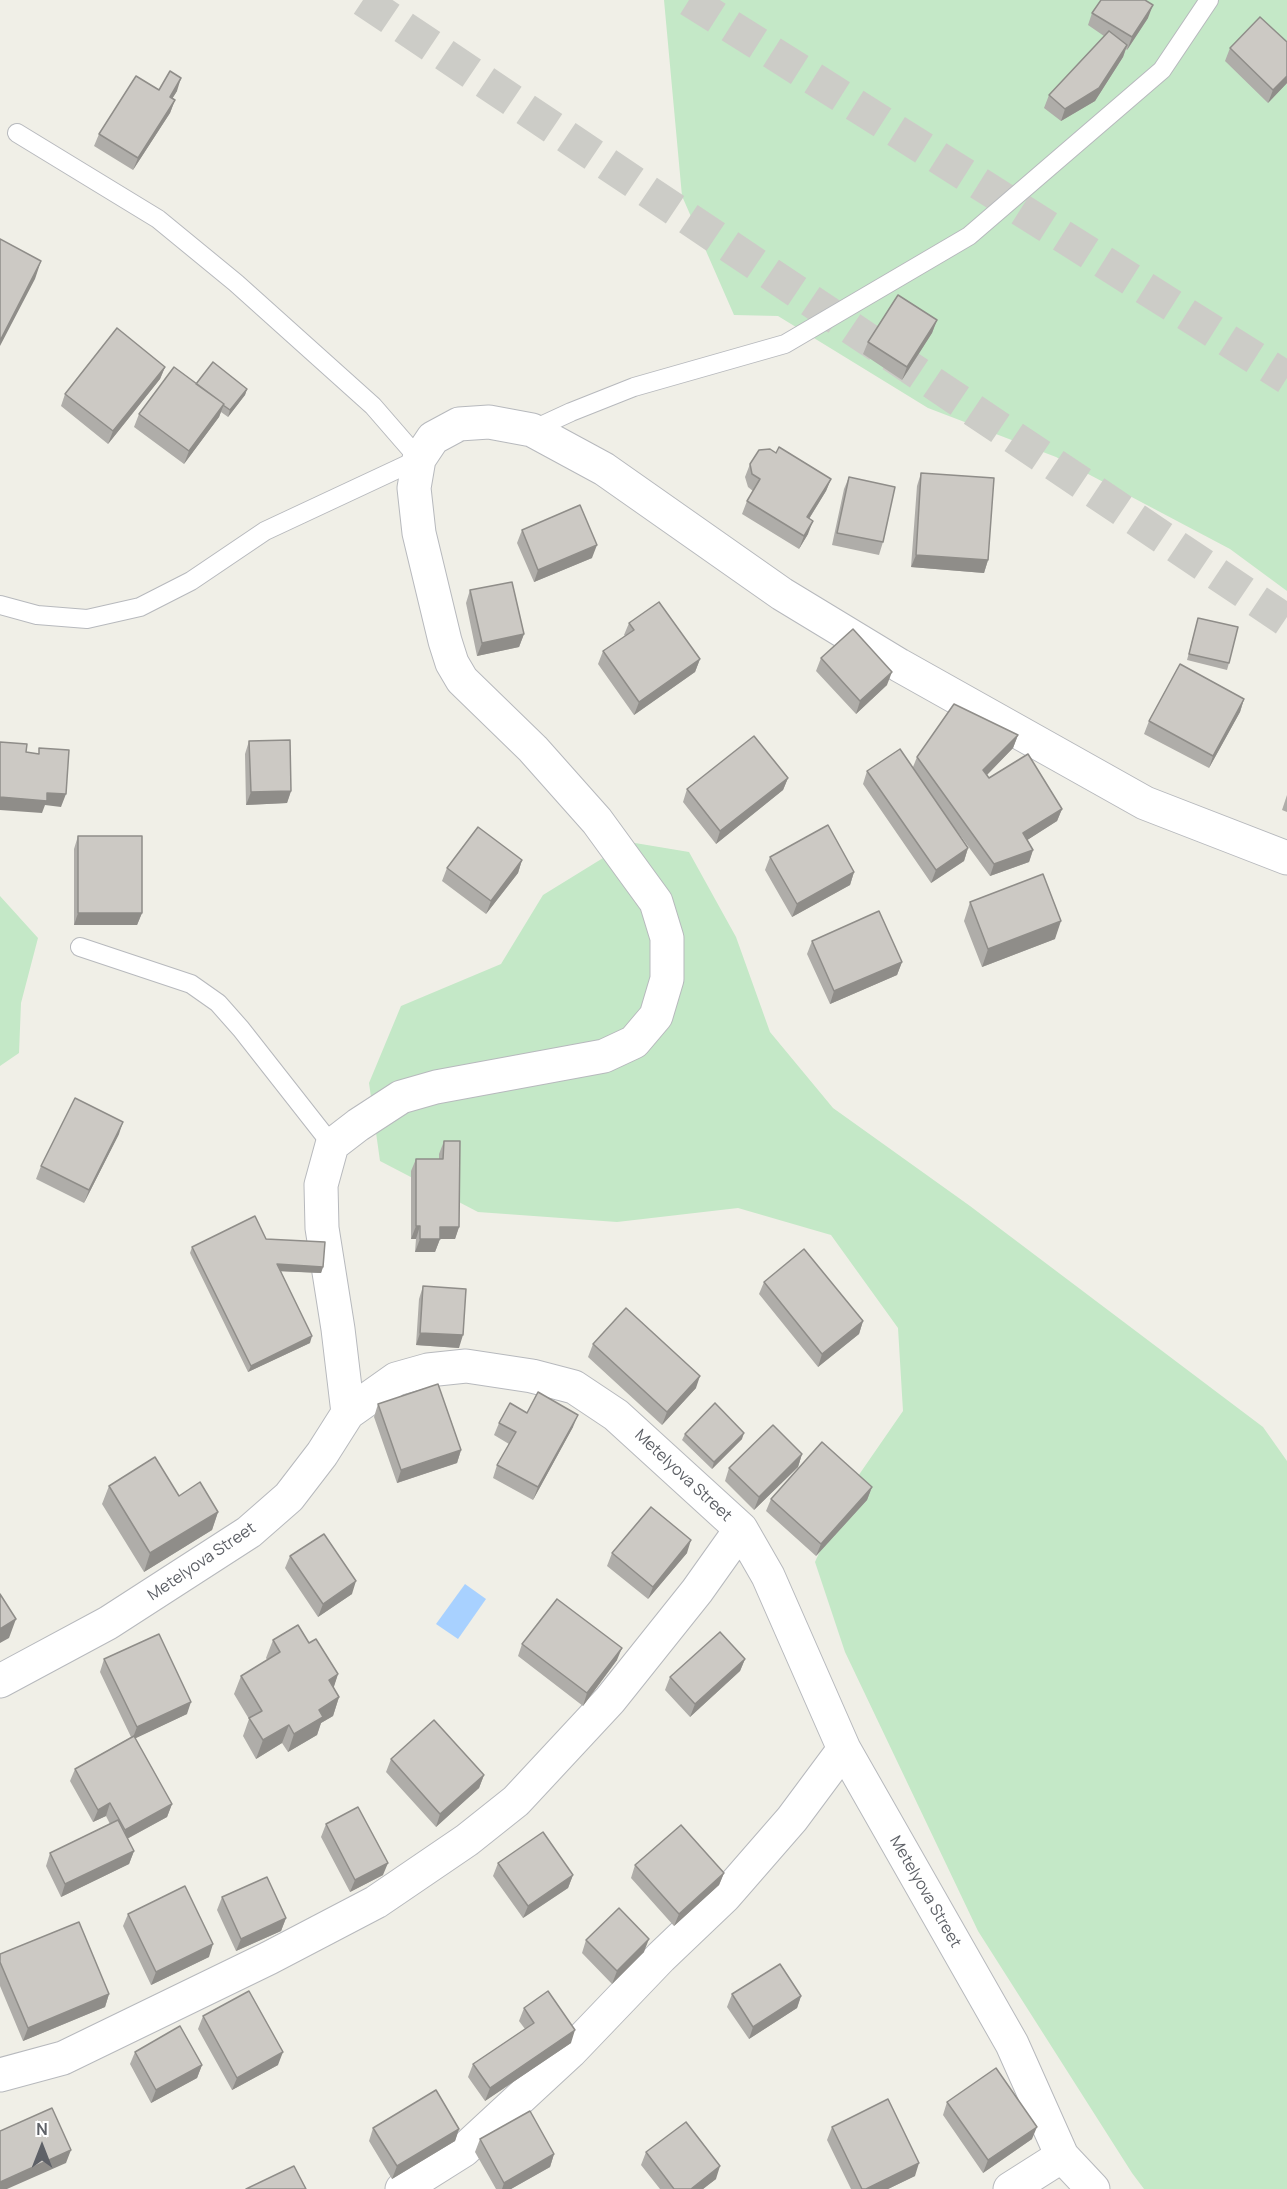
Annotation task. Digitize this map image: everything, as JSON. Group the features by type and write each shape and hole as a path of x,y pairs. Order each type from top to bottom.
{"street":[{"path":"348,1413 322,1228 321,1185 332,1145 401,1097 436,1087 604,1056 634,1042 657,1016 667,979 667,938 656,902 597,821 533,749 462,680 452,663 444,641 419,533 414,488 419,459 433,438 459,424 489,422 532,430 604,469 783,594 899,665 1145,802 1287,858"},
{"name":"Metelyova Street","path":"0,1681 108,1623 249,1532 289,1497 322,1454 348,1413 396,1379 428,1370 466,1366 532,1376 574,1387 616,1414 741,1529 768,1576 844,1749 1012,2044 1062,2156 1093,2189"},
{"path":"0,2075 63,2058 269,1958 376,1902 467,1840 516,1801 610,1700 697,1591 741,1529"},
{"path":"402,2189 464,2150 570,2052 661,1957 725,1896 792,1819 844,1749"},
{"path":"1010,2189 1062,2156"}],"lane":[{"path":"532,430 634,387 785,344 969,236 1162,70 1209,0"},
{"path":"0,605 37,615 87,619 140,607 191,581 265,531 419,459 373,405 228,276 158,219 17,133"},
{"path":"80,947 191,984 218,1003 332,1145"}],"green space":[{"path":"664,0 1287,0 1287,591 1230,549 1056,457 928,408 778,316 734,315 682,196"},
{"path":"629,842 689,852 736,937 770,1032 833,1108 970,1206 1263,1427 1287,1461 1287,2189 1144,2189 978,1931 845,1652 815,1562 845,1495 903,1411 898,1328 831,1235 738,1208 617,1222 478,1212 380,1161 369,1083 401,1006 501,964 543,895"},
{"path":"0,896 38,938 21,1003 19,1053 0,1066"}],"water":[{"path":"465,1584 486,1599 458,1639 436,1624"}],"building":[{"path":"1101,0 1145,0 1153,5 1132,37 1092,13"},
{"path":"1260,17 1287,42 1287,76 1273,90 1230,48"},
{"path":"1109,31 1127,45 1099,88 1065,109 1049,95"},
{"path":"170,71 181,78 170,97 175,100 138,158 99,134 136,76 159,90"},
{"path":"0,239 41,261 0,341"},
{"path":"898,295 937,320 907,367 868,342"},
{"path":"117,328 165,367 113,431 65,394"},
{"path":"213,362 247,389 230,410 196,384"},
{"path":"174,367 224,404 189,451 139,414"},
{"path":"779,447 831,479 807,517 813,521 804,536 747,501 760,479 752,474 750,464 759,450 770,449 776,453"},
{"path":"921,473 994,478 988,560 916,555"},
{"path":"849,477 895,487 883,542 837,533"},
{"path":"580,505 597,545 538,570 522,530"},
{"path":"512,582 524,634 482,643 470,590"},
{"path":"659,602 700,659 639,702 603,651 634,630 629,623"},
{"path":"1198,618 1238,627 1229,663 1189,654"},
{"path":"853,629 892,672 860,701 821,658"},
{"path":"1180,664 1244,699 1213,756 1149,721"},
{"path":"954,704 1018,735 983,770 989,778 1028,754 1062,809 1023,833 1033,850 994,864 917,757"},
{"path":"754,736 788,778 720,831 687,789"},
{"path":"290,740 291,791 251,792 249,741"},
{"path":"0,742 27,744 26,752 39,754 39,748 69,750 66,794 47,793 47,801 0,797"},
{"path":"900,749 968,848 936,870 867,771"},
{"path":"828,825 854,872 797,904 770,857"},
{"path":"478,827 522,860 491,901 447,868"},
{"path":"78,836 142,836 142,913 78,913"},
{"path":"1043,874 1061,921 988,949 970,902"},
{"path":"879,911 902,962 834,991 812,941"},
{"path":"75,1098 123,1122 89,1190 41,1166"},
{"path":"444,1141 460,1141 459,1227 440,1227 440,1239 420,1239 420,1226 416,1226 416,1159 443,1159"},
{"path":"255,1216 266,1239 325,1242 323,1267 277,1264 312,1336 251,1366 192,1247"},
{"path":"804,1249 863,1321 822,1354 764,1282"},
{"path":"423,1286 466,1289 463,1335 420,1333"},
{"path":"626,1308 700,1376 667,1412 593,1344"},
{"path":"438,1384 461,1450 401,1470 378,1404"},
{"path":"538,1392 578,1415 538,1487 497,1465 516,1432 499,1423 510,1403 527,1413"},
{"path":"715,1403 744,1433 714,1462 685,1434"},
{"path":"773,1425 802,1454 759,1497 729,1468"},
{"path":"822,1442 872,1487 821,1544 771,1499"},
{"path":"155,1457 179,1496 200,1482 218,1512 150,1553 109,1486"},
{"path":"651,1507 691,1540 653,1587 612,1553"},
{"path":"324,1534 356,1581 323,1604 290,1556"},
{"path":"0,1594 16,1619 0,1629"},
{"path":"557,1599 622,1648 587,1693 522,1644"},
{"path":"298,1625 309,1643 316,1639 338,1674 329,1680 339,1697 319,1710 323,1717 294,1734 289,1725 263,1740 249,1718 262,1711 241,1676 280,1652 273,1640"},
{"path":"720,1632 745,1659 695,1704 670,1677"},
{"path":"159,1634 191,1702 137,1727 104,1659"},
{"path":"434,1720 484,1775 440,1814 391,1759"},
{"path":"134,1736 172,1804 125,1830 110,1803 98,1810 75,1769"},
{"path":"358,1807 388,1863 355,1880 326,1824"},
{"path":"118,1820 134,1851 65,1884 50,1853"},
{"path":"681,1825 724,1873 679,1914 635,1865"},
{"path":"543,1832 573,1875 528,1906 498,1863"},
{"path":"267,1877 286,1918 241,1939 222,1897"},
{"path":"185,1886 213,1944 156,1972 128,1914"},
{"path":"619,1908 649,1939 617,1971 586,1940"},
{"path":"79,1922 109,1994 28,2028 0,1962 0,1954"},
{"path":"780,1964 801,1996 753,2027 732,1994"},
{"path":"249,1991 283,2052 237,2078 203,2016"},
{"path":"548,1991 575,2030 490,2088 473,2064 534,2023 524,2008"},
{"path":"180,2026 202,2065 156,2090 135,2052"},
{"path":"996,2068 1037,2127 988,2160 947,2102"},
{"path":"436,2090 459,2129 397,2166 373,2128"},
{"path":"888,2099 919,2163 862,2189 832,2127"},
{"path":"52,2108 71,2150 0,2182 0,2131"},
{"path":"530,2111 554,2154 504,2183 480,2139"},
{"path":"686,2122 720,2166 691,2189 674,2189 646,2152"},
{"path":"294,2166 306,2189 246,2189"}],"tunnel":[{"path":"363,0 1287,621"},
{"path":"689,0 1287,378"}]}
